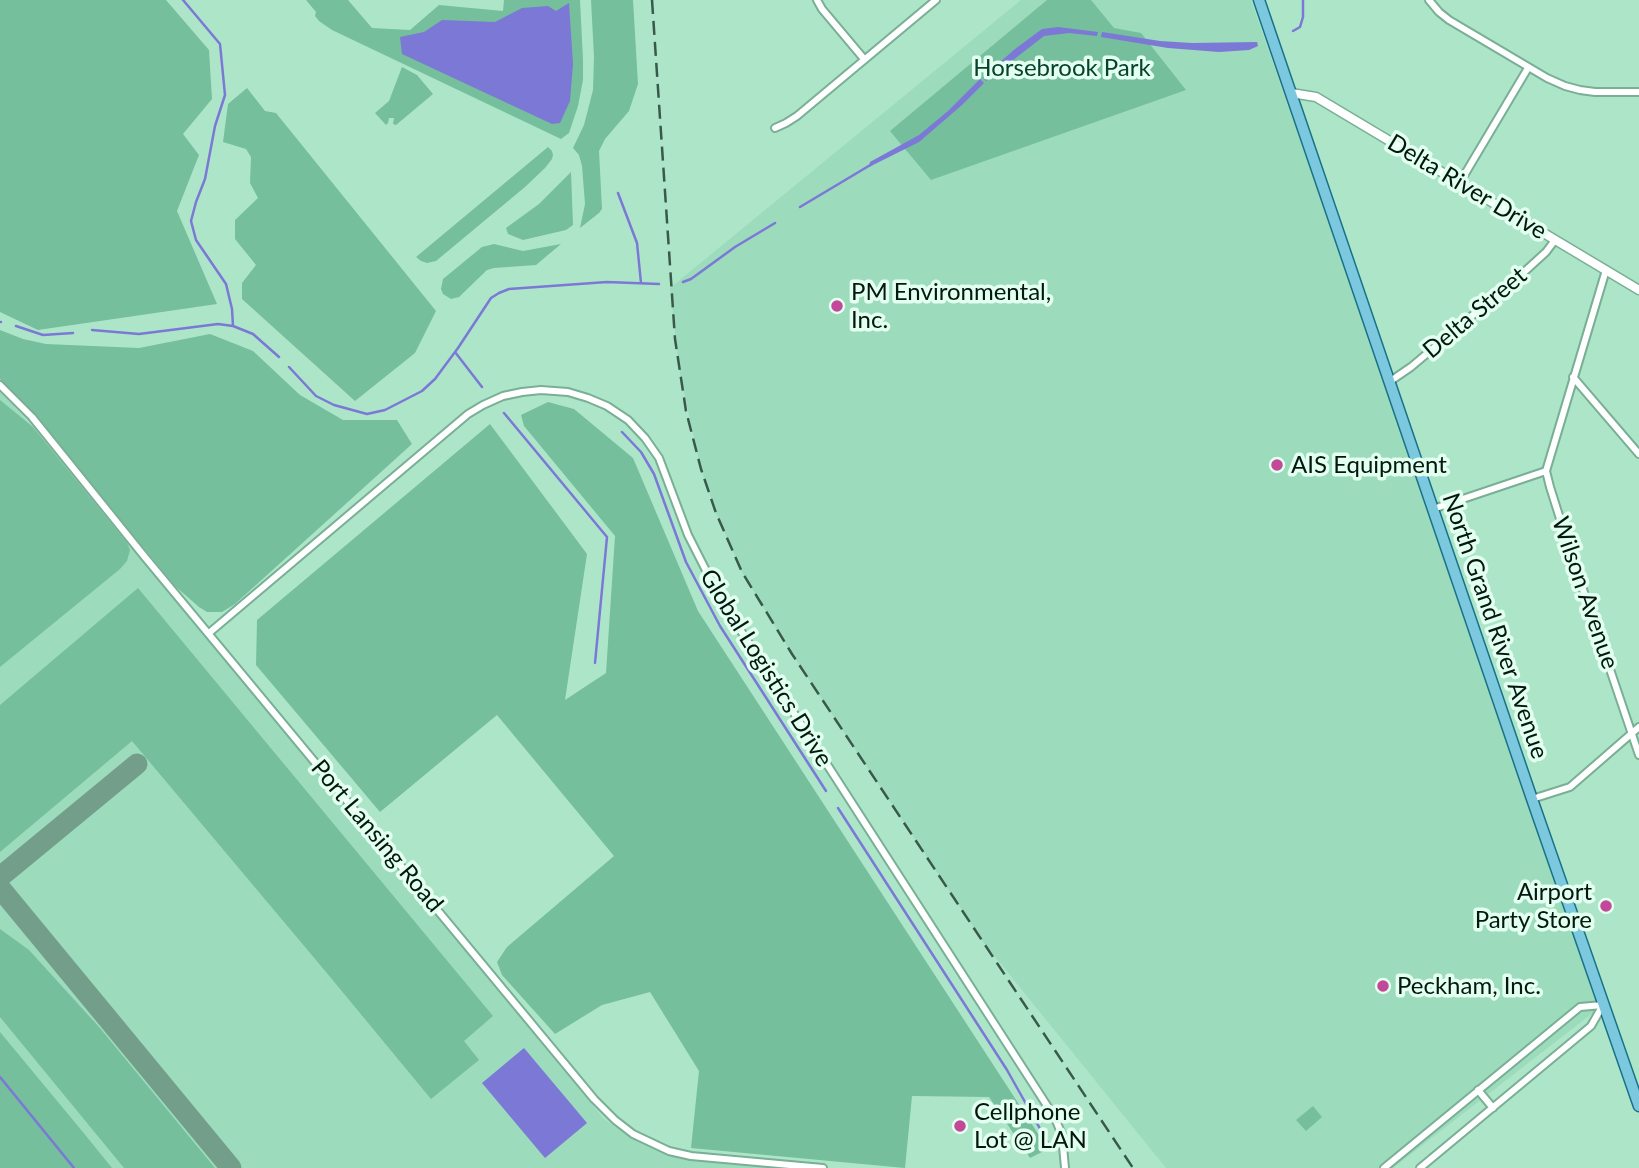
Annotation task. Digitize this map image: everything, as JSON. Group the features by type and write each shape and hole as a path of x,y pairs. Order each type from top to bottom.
{"main road":[{"name":"North Grand River Avenue","path":"1259,0 1639,1106"}],"street":[{"path":"817,0 864,59"},
{"path":"775,128 797,116 936,0"},
{"path":"1429,0 1449,20 1528,68 1565,86 1595,92 1639,92"},
{"path":"1460,184 1528,68"},
{"name":"Delta River Drive","path":"1291,93 1316,97 1639,290"},
{"name":"Delta Street","path":"1390,382 1523,273 1555,240"},
{"path":"1433,509 1546,471 1606,270"},
{"path":"1573,377 1639,454"},
{"name":"Port Lansing Road","path":"0,385 32,417 587,1090 615,1120 633,1134 669,1151 691,1156 822,1168"},
{"name":"Global Logistics Drive","path":"209,633 467,415 483,405 522,392 541,390 568,392 607,406 628,420 659,458 688,535 721,600 1055,1118 1062,1135 1065,1168"},
{"name":"Wilson Avenue","path":"1546,471 1639,755"},
{"path":"1532,799 1570,787 1639,727"},
{"path":"1389,1166 1580,1007 1603,1005"},
{"path":"1420,1168 1591,1026 1603,1005"},
{"path":"1478,1090 1493,1108"}],"shaded area":[{"path":"1021,0 1251,0 1603,1005 1393,1168 1166,1168 984,943 792,654 742,572 716,513 701,469 680,374 670,288"},
{"path":"569,3 573,64 570,101 560,123 552,124 402,54 400,37 424,32 442,20 495,22 522,8 548,6 556,11"},
{"path":"1058,27 1098,32 1097,36 1069,33 1044,36 986,81 983,77 1042,29"},
{"path":"1102,32 1160,41 1257,42 1258,46 1249,50 1219,52 1168,48 1101,37"},
{"path":"980,79 984,83 919,142 869,167 870,162 919,135"},
{"path":"0,392 33,427 603,1118 630,1138 664,1154 701,1161 772,1168 0,1168"},
{"path":"524,1048 587,1123 545,1158 482,1083"}],"green space":[{"path":"0,0 166,0 209,50 212,99 183,134 199,155 177,211 217,304 38,330 0,312"},
{"path":"306,0 348,0 372,28 410,30 439,5 503,11 504,0 580,0 583,80 569,133 561,139 332,30 319,21 315,16 316,12"},
{"path":"591,0 633,0 638,84 629,111 605,139 599,151 602,209 580,228 585,204 582,166 579,155 573,148 584,125 593,90"},
{"name":"Horsebrook Park","path":"1047,0 1091,0 1114,28 1141,33 1186,90 931,180 890,131"},
{"path":"402,67 417,75 433,94 396,125 393,124 394,118 389,118 386,125 375,113 389,101"},
{"path":"247,88 265,111 276,113 436,311 415,353 355,401 242,299 242,283 256,265 235,239 235,220 258,198 250,183 251,157 246,149 223,142 228,104"},
{"path":"548,147 552,151 552,159 525,187 436,261 427,263 416,257"},
{"path":"571,172 573,225 566,230 523,240 508,234 506,228 539,204"},
{"path":"494,244 523,251 561,244 536,265 487,270 459,297 451,299 443,294 443,279 482,247"},
{"path":"0,330 46,344 139,348 210,334 253,351 300,395 343,420 397,420 412,444 235,604 222,612 207,612 176,587 31,411 0,379"},
{"path":"0,400 33,427 130,550 127,561 120,569 0,667"},
{"path":"548,402 574,409 633,458 698,611 1048,1149 1030,1158 989,1097 912,1096 905,1168 691,1148 699,1071 650,992 602,1005 555,1034 502,975 497,962 507,947 614,856 497,715 380,812 256,665 257,620 490,424 587,554 565,700 606,673 615,536 524,426 521,415"},
{"path":"138,588 493,1016 464,1041 479,1060 431,1099 132,741 0,852 0,705"},
{"path":"0,929 29,950 99,1027 215,1168 124,1168 0,1017"},
{"path":"0,1032 82,1131 112,1168 0,1168"},
{"path":"1313,1106 1322,1117 1306,1131 1296,1120"}],"waterway":[{"path":"183,0 220,44 225,95 215,126 205,179 191,221 196,240 226,284 233,326"},
{"path":"1293,31 1300,27 1303,0"},
{"path":"800,207 872,164"},
{"path":"618,193 637,243 641,283"},
{"path":"683,282 775,223"},
{"path":"289,367 316,396 334,405 367,414 385,410 422,391 435,379 491,298 499,293 509,289 607,282 659,284"},
{"path":"92,330 139,334 218,324 233,326 253,334 279,357"},
{"path":"16,326 43,335 73,333"},
{"path":"455,352 482,387"},
{"path":"504,413 607,537 595,663"},
{"path":"622,432 641,452 654,474 686,562 720,626 826,791"},
{"path":"838,808 1007,1070 1052,1150"},
{"path":"0,1077 74,1168"}],"taxiway":[{"path":"0,877 137,764"},
{"path":"0,888 231,1168"}],"railway":[{"path":"652,0 675,339 686,411 716,513 742,572 792,654 1133,1168"}],"place":[{"name":"PM Environmental, Inc.","path":"837,306"},
{"name":"AIS Equipment","path":"1277,465"},
{"name":"Airport Party Store","path":"1606,906"},
{"name":"Peckham, Inc.","path":"1383,986"},
{"name":"Cellphone Lot @ LAN","path":"960,1126"}]}
